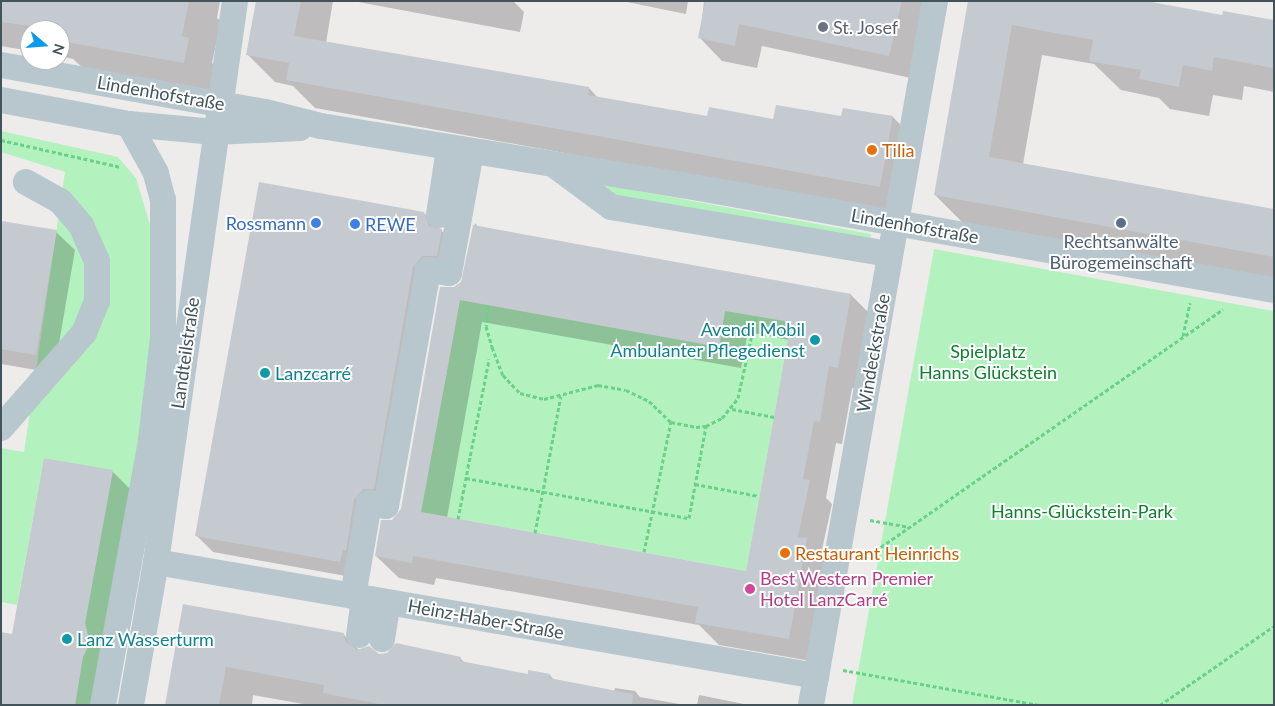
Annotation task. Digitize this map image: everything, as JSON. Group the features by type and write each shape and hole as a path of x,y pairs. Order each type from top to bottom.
{"street":[{"name":"Landteilstraße","path":"131,705 156,562 218,104 235,1"},
{"name":"Windeckstraße","path":"811,705 936,1"},
{"name":"Lindenhofstraße","path":"1,64 266,112 321,126 460,151 896,222 1265,288"},
{"name":"Lindenhofstraße","path":"1,100 129,124 215,132 321,126"},
{"name":"Landteilstraße","path":"103,705 151,440 162,338 163,200 156,173 129,124"},
{"path":"439,214 460,151"},
{"path":"370,637 369,503 386,506 428,270 449,273 460,151"},
{"name":"Lindenhofstraße","path":"555,165 610,207 890,254"},
{"path":"1,428 84,333 98,301 97,261 80,225 60,201 26,182"},
{"path":"369,599 378,556"},
{"name":"Heinz-Haber-Straße","path":"156,562 369,599 817,670"}],"path":[{"path":"1,140 99,159 127,169"},
{"path":"1183,337 1196,276"},
{"path":"833,579 1183,337 1265,288"},
{"path":"488,305 486,326 503,376 520,393 544,399 561,396 575,389 598,385 626,390 649,401 671,422 706,426 732,409 748,364 756,316"},
{"path":"458,519 489,359"},
{"path":"535,533 561,396"},
{"path":"732,409 774,417"},
{"path":"644,552 671,422"},
{"path":"466,478 689,518 706,426"},
{"path":"695,484 760,496"},
{"path":"844,516 908,527"},
{"path":"1160,705 1274,626"},
{"path":"817,670 1039,705"}],"green space":[{"path":"1,131 118,157 136,178 150,225 153,262 149,382 94,705 75,705 86,618 113,471 44,458 17,605 1,602 1,448 24,452 65,172 1,152"},
{"path":"591,182 871,234 869,244 614,198"},
{"name":"Hanns-Glückstein-Park","path":"934,249 1274,311 1274,705 852,705"},
{"path":"460,300 719,346 725,310 791,322 746,571 421,512"}],"building":[{"path":"1,1 189,1 182,36 189,38 184,63 70,43 70,20 20,20 20,25 1,22"},
{"path":"256,1 301,1 294,36 589,87 588,95 707,116 709,107 773,119 776,105 841,116 843,108 893,116 880,187 286,80 289,63 246,55"},
{"name":"St. Josef","path":"705,1 902,1 889,56 739,24 735,46 698,38"},
{"path":"968,1 1146,1 1222,15 1223,11 1274,20 1274,68 1214,57 1212,71 1183,65 1179,87 1139,79 1141,70 1089,61 1093,40 1012,25 989,157 1274,209 1274,257 934,195"},
{"path":"259,182 424,212 429,226 442,229 437,256 422,256 413,267 374,489 363,489 354,500 346,551 343,550 340,562 195,536"},
{"path":"1,221 57,230 36,355 1,349"},
{"path":"473,225 851,294 838,368 829,366 820,422 814,421 803,479 810,480 798,537 807,538 789,639 695,623 698,607 413,556 412,563 375,556 381,520 392,520 401,509 440,287 454,287 461,282","holes":["460,300 719,347 725,311 791,322 746,571 421,512"]},
{"path":"44,458 113,470 85,623 90,643 83,657 75,705 1,705 1,632 12,634"},
{"path":"183,604 344,633 345,641 357,650 369,646 379,654 387,653 396,643 461,657 460,661 528,674 528,670 550,674 549,678 633,694 632,705 384,705 323,693 324,685 226,667 219,705 165,705"}],"place":[{"name":"St. Josef","path":"823,27"},
{"name":"Tilia","path":"872,150"},
{"name":"Rossmann","path":"316,223"},
{"name":"Rechtsanwälte Bürogemeinschaft","path":"1121,223"},
{"name":"REWE","path":"355,224"},
{"name":"Avendi Mobil Ambulanter Pflegedienst","path":"815,340"},
{"name":"Lanzcarré","path":"265,373"},
{"name":"Restaurant Heinrichs","path":"785,553"},
{"name":"Best Western Premier Hotel LanzCarré","path":"750,589"},
{"name":"Lanz Wasserturm","path":"67,639"}],"park label":[{"name":"Spielplatz Hanns Glückstein","path":"988,362"}]}
